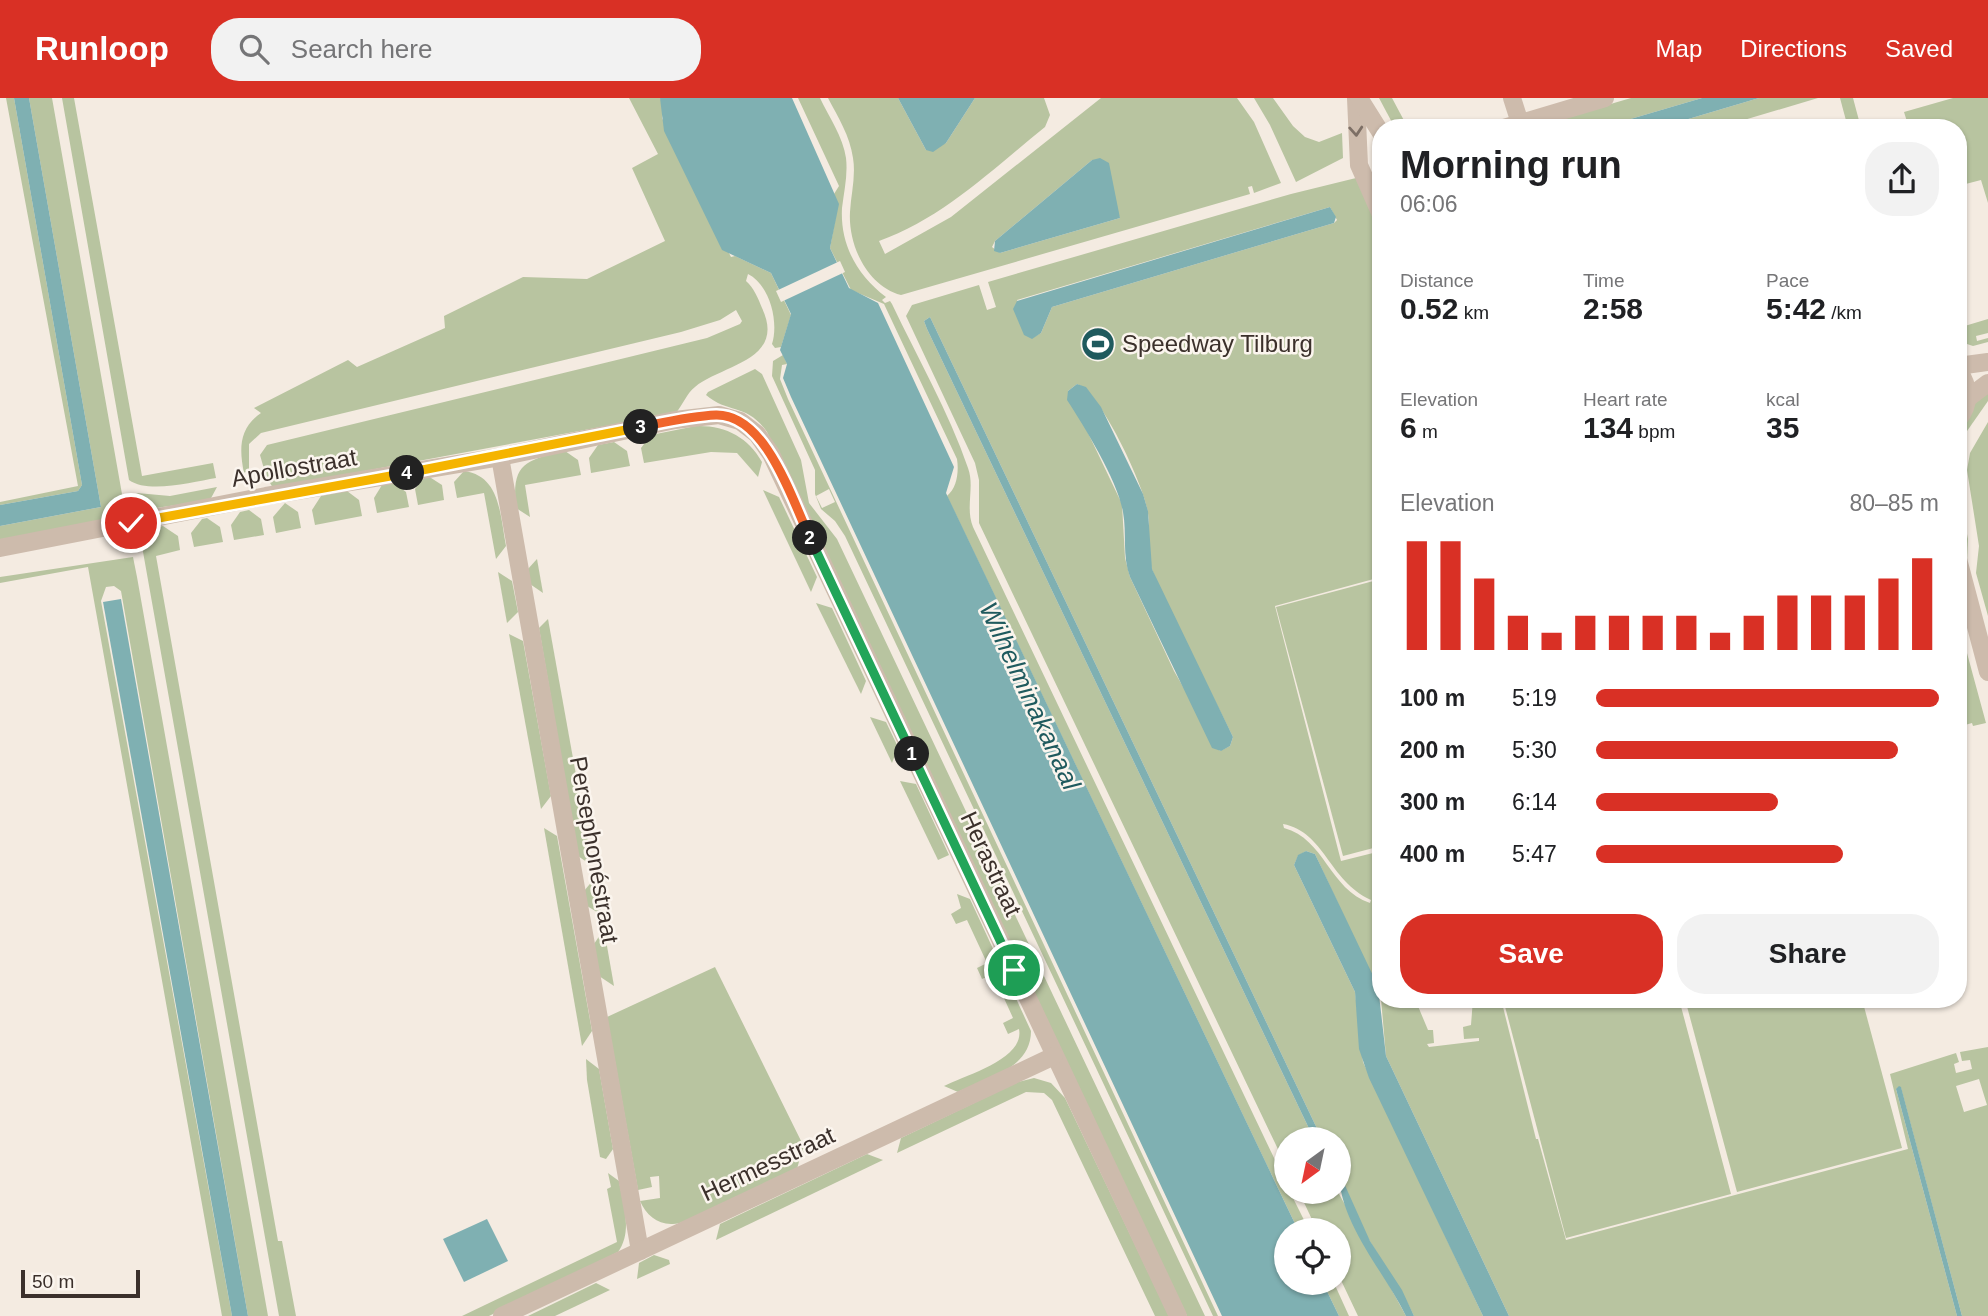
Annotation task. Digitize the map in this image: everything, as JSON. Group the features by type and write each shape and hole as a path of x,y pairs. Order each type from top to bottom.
{"street":[{"path":"1357,98 1372,120"},
{"path":"1357,98 1359,165 1372,195"},
{"path":"1512,119 1513,98"},
{"path":"1533,119 1605,98"},
{"path":"1967,366 1988,362"},
{"path":"1967,392 1968,398 1988,383"},
{"name":"Apollostraat","path":"0,548 279,494 500,457 675,420 719,415 740,421 757,434"},
{"name":"Herastraat","path":"757,434 777,467 1178,1316"},
{"name":"Persephonéstraat","path":"500,457 640,1251"},
{"path":"1967,593 1988,672"},
{"name":"Hermesstraat","path":"502,1316 1054,1056"}],"green space":[{"path":"6,98 14,98 82,485 78,491 0,505 0,502 78,486"},
{"path":"29,98 52,98 125,511 123,516 0,540 0,526 101,507"},
{"path":"62,98 74,98 142,476 213,463 216,478 159,487 129,480"},
{"path":"629,98 660,98 664,106 662,118 731,257 735,256 771,273 791,315 781,347 775,348 772,344 773,315 767,295 756,279 748,274 746,281 757,297 767,326 766,340 748,359 695,387 676,413 273,488 266,476 260,455 267,445 707,338 740,324 742,321 736,310 720,320 681,332 261,433 249,444 249,470 244,473 242,440 248,425 261,413 254,408 348,360 357,367 445,328 444,316 523,277 587,279 665,241 632,168 658,154"},
{"path":"798,98 820,98 839,135 846,158 842,222 847,247 859,269 886,297 882,300 892,304 942,405 970,475 970,512 973,527 1274,1158 1274,1180 947,496 956,479 957,459 884,304 851,290 830,248 838,204 834,194 839,186"},
{"path":"828,98 898,98 926,150 946,143 975,98 1044,98 1050,115 1045,127 946,206 924,220 879,241 885,254 951,217 1101,98 1237,98 1254,122 1281,183 1254,193 1252,186 1248,187 1250,194 901,295 878,283 856,250 850,225 853,158 846,134","holes":["1092,160 1120,218 1000,253 992,247 995,241"]},
{"path":"1254,98 1273,98 1293,126 1305,137 1319,142 1342,133 1343,158 1296,182 1270,125"},
{"path":"1379,98 1392,98 1403,119 1390,119"},
{"path":"1631,98 1702,98 1631,119 1560,119"},
{"path":"1759,98 1818,98 1747,119 1688,119"},
{"path":"1840,98 1853,98 1859,119 1846,119"},
{"path":"1953,98 1988,98 1988,203 1981,180 1967,184 1967,119 1906,119 1904,112"},
{"path":"1356,178 1372,207 1372,579 1275,606 1341,861 1372,853 1372,977 1315,854 1306,851 1298,856 1294,865 1355,992 1363,1062 1483,1316 1414,1316 1362,1227 1350,1204 1351,1127 1316,1127 930,317 924,321 927,329 1308,1127 1274,1127 1274,1141 979,523 979,480 975,463 906,316 912,305 979,285 987,310 996,307 988,282 1291,194","holes":["1330,207 1337,220 1052,307 1041,333 1032,338 1017,300","1077,384 1086,390 1108,419 1144,495 1148,516 1149,556 1153,572 1233,737 1230,746 1220,751 1174,671 1130,577 1125,558 1122,504 1068,391","1283,824 1297,829 1318,846 1345,881 1371,900 1370,903 1345,887 1309,842 1284,828"]},
{"path":"1988,319 1988,333 1976,336 1977,341 1988,338 1988,342 1973,346 1967,344 1967,325"},
{"path":"783,355 787,364 782,365 780,379 788,399 1218,1316 1213,1316 845,536 835,521 821,509 815,494 815,470 772,376 773,361","holes":["829,489 835,502 822,508 816,496"]},
{"path":"755,369 762,374 801,460 809,503 837,539 1205,1316 1187,1316 767,432 752,417 722,405 706,395"},
{"path":"1988,390 1988,401 1967,431 1967,414"},
{"path":"1988,422 1988,616 1976,573 1979,546 1967,470 1970,453"},
{"path":"696,426 726,430 743,439 762,462 758,477 737,453 711,452 644,463 641,448 651,435"},
{"path":"614,442 627,451 630,466 591,473 589,458 598,445"},
{"path":"565,451 578,460 581,475 525,485 530,517 516,508 516,481 524,466 540,457"},
{"path":"464,471 476,474 485,481 497,499 506,546 496,559 484,493 457,498 454,482"},
{"path":"428,476 442,485 444,500 418,505 415,489"},
{"path":"394,483 406,492 409,507 377,513 374,498 382,485"},
{"path":"217,487 210,500 136,511 133,497 137,493 170,496"},
{"path":"763,490 779,497 817,577 811,592"},
{"path":"347,491 359,500 362,516 315,525 312,510 321,496"},
{"path":"285,503 298,512 301,528 276,533 273,517"},
{"path":"249,510 261,519 264,535 234,540 231,525 240,512"},
{"path":"207,518 220,527 223,542 194,547 191,533 202,519"},
{"path":"163,526 178,536 180,550 156,556 278,1241 282,1241 296,1316 279,1316 140,535 143,530"},
{"path":"133,557 268,1316 248,1316 121,591 114,586 106,587 101,601 232,1316 222,1316 88,567 0,583 0,577"},
{"path":"537,559 543,593 530,584 527,570"},
{"path":"498,572 512,581 518,612 507,623"},
{"path":"1372,581 1372,848 1343,856 1276,607"},
{"path":"816,603 832,608 866,681 861,694"},
{"path":"548,619 591,865 578,856 539,628"},
{"path":"509,634 523,641 551,796 541,809"},
{"path":"1967,653 1986,723 1973,726 1972,723 1967,724"},
{"path":"870,717 886,722 898,747 892,763"},
{"path":"900,781 916,784 949,855 938,860"},
{"path":"544,828 557,836 592,1031 582,1046"},
{"path":"594,879 602,915 587,906 584,891"},
{"path":"957,894 970,899 1031,1031 1024,1055 1015,1064 958,1092 944,1086 1004,1057 1018,1040 1019,1029 1008,1034 1003,1023 1013,1018 993,974 982,979 977,968 987,963 967,920 956,924 951,914 961,908"},
{"path":"604,929 614,986 599,976 594,944"},
{"path":"715,967 806,1151 801,1154 797,1169 734,1201 683,1222 662,1223 646,1211 640,1201 660,1198 659,1176 650,1177 652,1187 638,1190 607,1017"},
{"path":"1382,1008 1419,1008 1428,1030 1433,1030 1434,1043 1427,1044 1429,1047 1479,1041 1479,1038 1464,1039 1463,1027 1471,1025 1472,1008 1503,1008 1536,1139 1566,1240 1908,1149 1890,1074 1956,1053 1959,1062 1954,1064 1956,1073 1972,1069 1970,1060 1962,1061 1960,1052 1988,1047 1988,1316 1962,1316 1901,1088 1896,1089 1957,1316 1509,1316 1386,1056","holes":["1979,1079 1987,1105 1964,1112 1956,1086"]},
{"path":"1505,1008 1681,1008 1731,1194 1566,1238"},
{"path":"1687,1008 1864,1008 1902,1148 1737,1192"},
{"path":"586,1059 599,1069 613,1149 606,1159 600,1157"},
{"path":"1034,1078 1051,1083 1065,1098 1169,1316 1155,1316 1052,1100 1044,1093 1026,1092 897,1153 901,1138 1018,1082"},
{"path":"867,1154 883,1160 716,1240 720,1224"},
{"path":"608,1173 619,1181 626,1217 623,1244 618,1252 489,1316 462,1316 617,1242 607,1189 611,1187"},
{"path":"1286,1204 1296,1204 1303,1218 1292,1218"},
{"path":"1305,1204 1345,1204 1406,1316 1358,1316 1348,1295 1351,1295 1351,1218 1311,1218"},
{"path":"654,1255 669,1260 670,1264 637,1279 639,1263"},
{"path":"596,1283 610,1290 555,1316 528,1316"},
{"path":"1329,1295 1339,1295 1349,1316 1339,1316"}],"water":[{"path":"14,98 29,98 101,507 0,526 0,505 78,491 82,485"},
{"name":"Wilhelminakanaal","path":"660,98 792,98 839,204 830,248 849,288 878,303 954,467 946,493 1274,1180 1274,1204 1286,1204 1292,1218 1274,1218 1274,1295 1329,1295 1339,1316 1222,1316 791,397 783,378 787,364 780,350 791,314 771,273 722,250 664,131"},
{"path":"898,98 975,98 946,143 933,152 926,150"},
{"path":"1702,98 1759,98 1688,119 1631,119"},
{"path":"1100,158 1109,163 1120,218 1000,253 994,251 995,241 1092,160"},
{"path":"1330,207 1336,217 1334,223 1052,307 1041,333 1032,339 1024,335 1013,309 1017,301"},
{"path":"930,317 1316,1127 1308,1127 924,321"},
{"path":"1077,384 1086,387 1101,407 1143,494 1148,511 1152,569 1233,737 1230,746 1221,751 1212,748 1130,577 1120,499 1100,454 1067,400 1068,391"},
{"path":"121,599 248,1316 232,1316 103,602"},
{"path":"1306,851 1315,854 1372,973 1372,1008 1381,1008 1386,1056 1509,1316 1483,1316 1369,1078 1359,1049 1355,992 1294,865 1298,855"},
{"path":"1899,1086 1962,1316 1957,1316 1896,1089"},
{"path":"1351,1199 1370,1241 1402,1290 1414,1316 1406,1316 1344,1204 1351,1204"},
{"path":"487,1219 508,1261 464,1282 443,1239"}],"pier":[{"path":"840,261 845,272 781,302 776,291"}],"place":[{"name":"Speedway Tilburg","path":"1098,344"}],"route":[{"path":"131,523 292,492 500,457 675,420 719,415 740,421 757,434 771,454 1014,970"}]}
